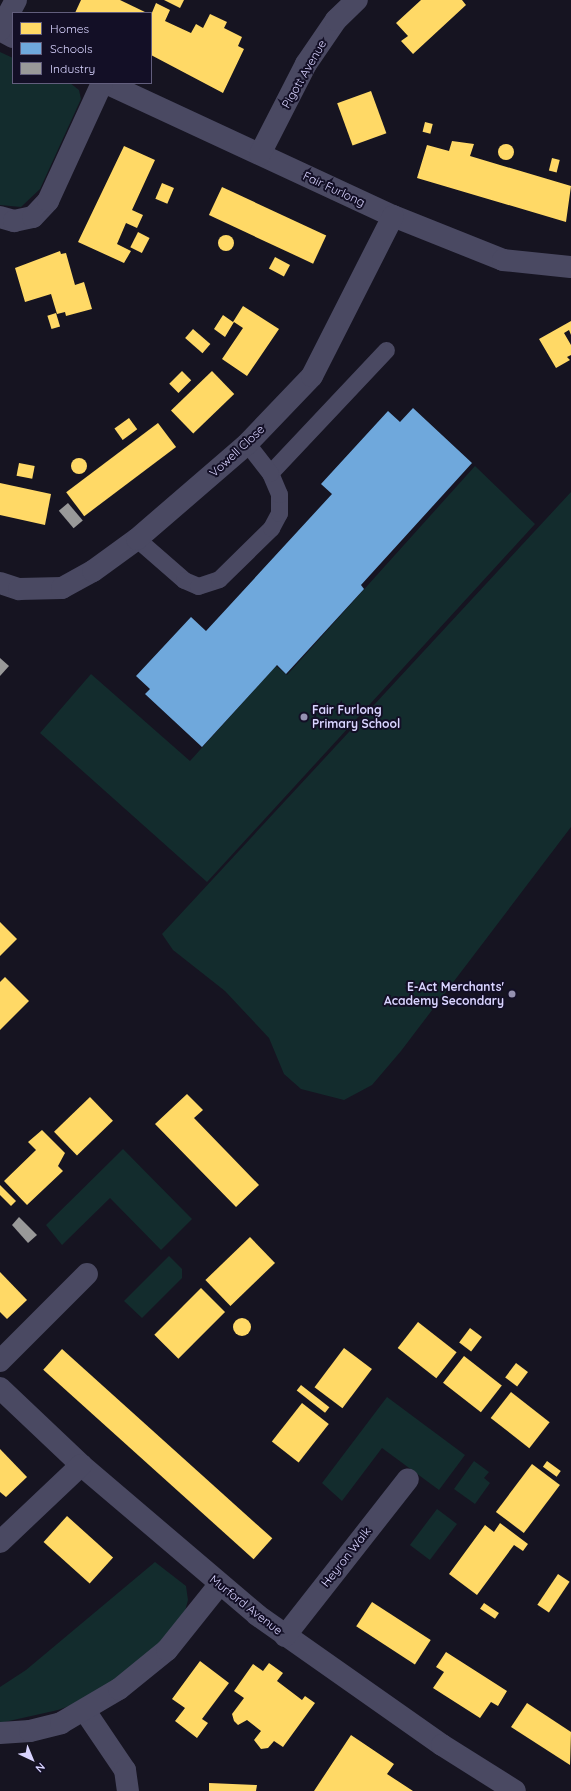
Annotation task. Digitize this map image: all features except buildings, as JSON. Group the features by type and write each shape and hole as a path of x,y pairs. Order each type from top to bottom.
{"street":[{"path":"12,36 0,30 16,0"},
{"name":"Pigott Avenue","path":"260,154 306,64 336,20 357,0"},
{"path":"0,217 14,221 33,217 48,202 102,84"},
{"name":"Fair Furlong","path":"108,84 394,216 503,260 571,267"},
{"name":"Vowell Close","path":"0,583 18,589 62,588 137,539 247,444 312,376 394,216"},
{"path":"0,1361 87,1274"},
{"name":"Murford Avenue","path":"0,1388 81,1465 219,1585 285,1636 442,1745 515,1791"},
{"path":"0,1542 81,1465"},
{"name":"Heyron Walk","path":"285,1636 408,1479"},
{"path":"0,1733 30,1731 85,1711 167,1650 219,1585"},
{"path":"85,1711 125,1770 128,1791"}],"lane":[{"path":"270,473 386,350"},
{"path":"137,539 184,580 198,586 219,579 271,528 279,513 279,494 270,473 247,444"}],"green space":[{"path":"0,52 12,58 12,84 71,84 79,90 81,99 40,189 21,207 0,205"},
{"path":"475,466 535,524 207,882 40,733 91,674 190,761 276,666 287,675"},
{"path":"571,492 571,827 401,1051 372,1085 344,1100 301,1089 284,1074 269,1038 225,991 173,950 162,934"},
{"path":"123,1149 192,1219 161,1250 110,1198 62,1245 46,1225"},
{"path":"169,1256 182,1269 182,1278 142,1318 124,1301"},
{"path":"387,1397 465,1455 439,1490 382,1448 342,1501 322,1483"},
{"path":"474,1461 489,1472 484,1478 490,1483 475,1504 454,1489"},
{"path":"437,1509 457,1524 430,1560 410,1545"},
{"path":"155,1562 186,1586 188,1600 184,1615 160,1642 138,1664 80,1702 58,1710 0,1723 0,1687 26,1670"}],"place":[{"name":"Fair Furlong Primary School","path":"304,717"},
{"name":"E-Act Merchants' Academy Secondary","path":"512,994"}]}
